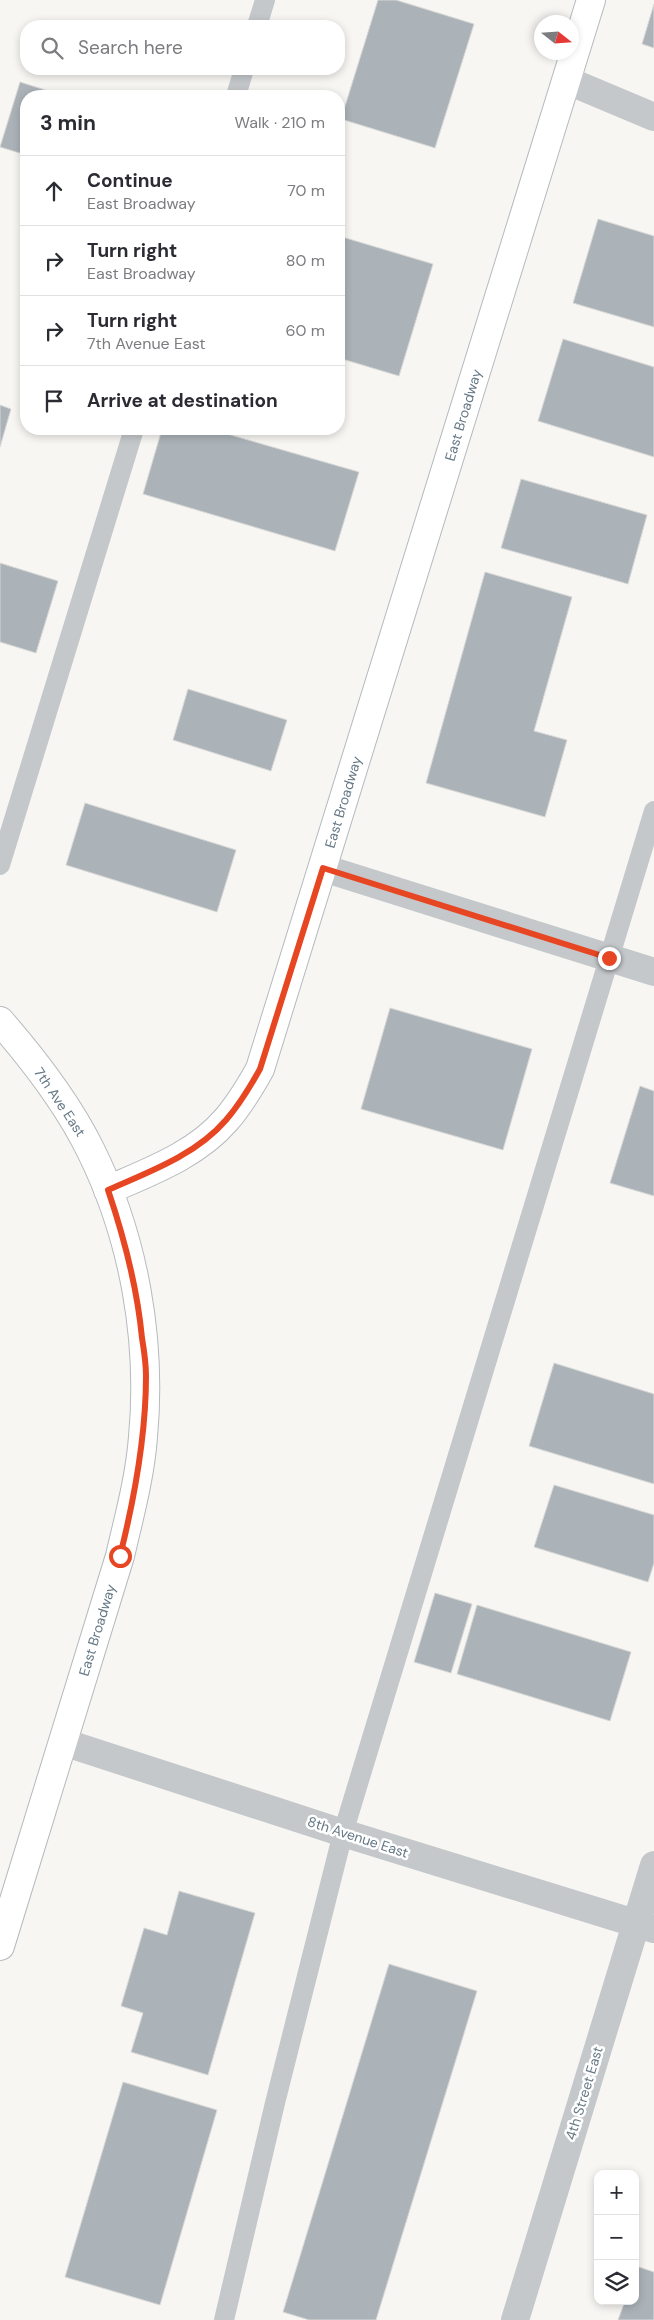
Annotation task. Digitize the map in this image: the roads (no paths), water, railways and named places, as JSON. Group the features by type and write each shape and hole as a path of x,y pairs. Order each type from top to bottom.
{"main road":[{"name":"East Broadway","path":"0,1946 120,1556 134,1500 143,1438 146,1374 139,1307 127,1246 108,1190 171,1162 200,1144 225,1122 243,1098 260,1069 591,0"},
{"name":"7th Ave East","path":"0,1021 56,1094 90,1149 108,1190"}],"street":[{"path":"566,80 654,117"},
{"path":"323,868 654,972"},
{"name":"8th Avenue East","path":"63,1742 343,1833 645,1927"},
{"name":"4th Street East","path":"515,2320 645,1927 654,1865"}],"lane":[{"path":"259,20 265,0"},
{"path":"238,90 242,75"},
{"path":"0,866 132,435"},
{"path":"224,2320 343,1833 654,811"}]}
